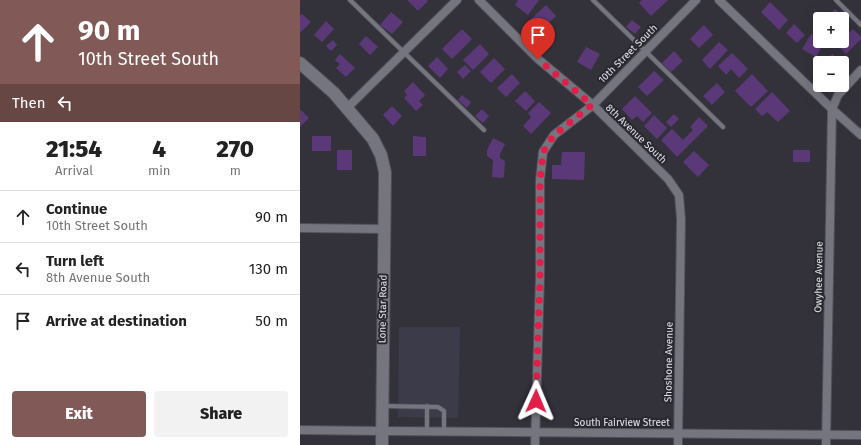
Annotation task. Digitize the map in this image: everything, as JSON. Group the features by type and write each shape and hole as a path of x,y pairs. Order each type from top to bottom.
{"street":[{"path":"347,108 457,0"},
{"name":"8th Avenue South","path":"479,0 538,59 592,105 668,179 679,195 681,219 680,280"},
{"name":"10th Street South","path":"535,445 540,276 540,180 543,152 554,135 592,105 696,0"},
{"path":"720,0 832,109 861,135"},
{"name":"Lone Star Road","path":"300,63 334,93 373,139 381,155 385,172 382,445"},
{"path":"832,109 838,95 861,70"},
{"name":"Owyhee Avenue","path":"826,445 832,109"},
{"path":"300,228 384,228"},
{"name":"Shoshone Avenue","path":"678,445 680,280"},
{"name":"South Fairview Street","path":"300,430 861,435"}],"lane":[{"path":"350,0 484,130"},
{"path":"593,0 724,127"},
{"path":"836,0 861,25"},
{"path":"382,406 438,406 444,411 444,432"},
{"path":"426,432 427,406"}],"shaded area":[{"path":"399,327 460,327 458,418 398,417"}],"building":[{"path":"407,0 427,0 428,1 418,11"},
{"path":"518,0 539,0 528,15 515,5"},
{"path":"642,0 668,0 651,16 639,3"},
{"path":"770,2 788,20 779,30 761,12"},
{"path":"546,5 556,16 539,32 529,21"},
{"path":"391,12 403,22 392,34 380,25"},
{"path":"302,14 311,22 300,33 300,16"},
{"path":"632,20 641,27 635,34 626,27"},
{"path":"326,21 334,29 322,42 314,35"},
{"path":"794,24 805,35 797,43 786,33"},
{"path":"704,25 713,35 699,48 690,39"},
{"path":"462,29 472,39 452,59 442,49"},
{"path":"853,29 861,37 861,39 846,54 841,48 849,48 849,33"},
{"path":"811,34 813,35 813,48 821,48 817,56 802,49"},
{"path":"366,36 378,47 370,55 359,44"},
{"path":"333,40 337,45 331,51 326,46"},
{"path":"719,42 728,50 710,69 702,60"},
{"path":"480,44 489,54 473,70 463,60"},
{"path":"586,47 600,54 591,70 577,62"},
{"path":"674,51 683,61 671,72 662,63"},
{"path":"732,53 748,69 739,78 731,69 726,75 718,66"},
{"path":"340,54 355,68 346,77 336,68 340,64 335,60"},
{"path":"437,57 448,69 440,78 428,66"},
{"path":"494,58 505,69 491,83 480,72"},
{"path":"465,65 471,71 463,79 457,72"},
{"path":"654,71 664,80 647,96 638,87"},
{"path":"512,74 520,83 506,97 497,88"},
{"path":"752,74 768,91 751,107 735,91"},
{"path":"413,82 425,95 419,101 423,105 416,111 404,98 407,95 404,91"},
{"path":"717,83 725,92 712,105 703,96"},
{"path":"525,91 535,101 526,111 515,101"},
{"path":"772,92 790,111 778,122 767,112 762,116 755,109"},
{"path":"462,95 471,102 467,108 458,100"},
{"path":"635,96 652,113 643,122 637,116 632,120 622,109"},
{"path":"539,102 551,113 531,134 523,126 531,117 528,113"},
{"path":"392,106 402,116 393,126 383,115"},
{"path":"482,109 489,116 483,123 475,116"},
{"path":"301,110 309,118 300,127 300,111"},
{"path":"674,114 679,119 671,127 666,122"},
{"path":"654,115 667,128 657,139 644,126"},
{"path":"699,117 708,126 677,157 661,140 672,129 683,140 693,130 690,127"},
{"path":"312,136 331,136 331,151 312,151"},
{"path":"413,136 426,137 426,156 413,156"},
{"path":"493,138 505,144 500,154 500,158 505,161 503,178 492,177 493,160 487,156 487,150"},
{"path":"337,150 352,150 352,170 337,170"},
{"path":"793,150 810,150 810,162 793,162"},
{"path":"694,151 709,165 698,177 683,162"},
{"path":"562,152 585,152 584,180 552,179 552,165 561,165"}],"route":[{"path":"536,401 540,276 540,180 543,152 554,135 592,105 538,59"}]}
